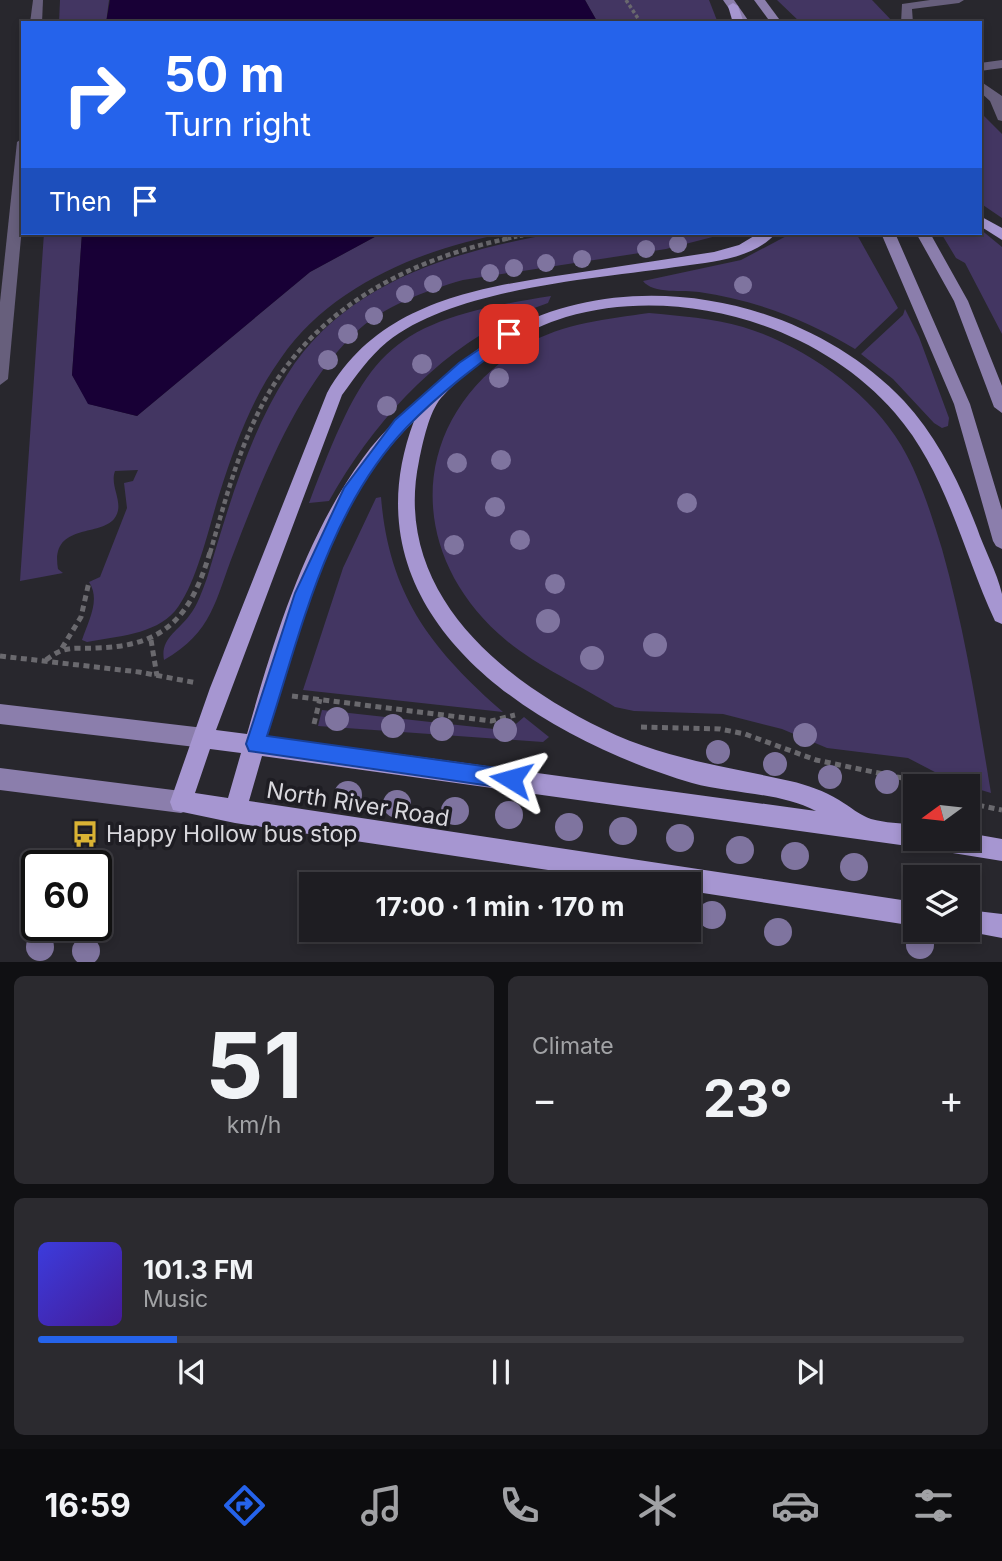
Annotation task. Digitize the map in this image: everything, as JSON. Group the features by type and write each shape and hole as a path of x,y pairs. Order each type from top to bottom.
{"main road":[{"path":"758,0 775,21"},
{"path":"730,3 737,21"},
{"path":"730,3 744,21"},
{"path":"982,221 1002,235"},
{"path":"181,803 220,688 335,393 351,366 374,343 397,326 429,309 460,299 519,286 715,257 744,248 766,235"},
{"path":"889,235 962,404 1002,541"},
{"path":"924,235 961,301 1002,407"},
{"path":"235,812 304,593 344,503 374,456 401,424 495,342 553,315 596,304 632,300 676,301 727,308 765,319 804,335 849,360 884,390 921,431 950,485 983,578 1002,615"},
{"path":"431,399 409,466 406,510 412,550 429,592 456,634 489,668 527,700 624,749 693,772 809,796 866,828"},
{"path":"0,714 255,744 903,834"},
{"name":"North River Road","path":"0,779 181,803 903,912"},
{"path":"980,846 1002,850"},
{"path":"980,923 1002,926"}],"lane":[{"path":"36,21 38,0"},
{"path":"907,21 906,6 960,0"},
{"path":"982,67 1002,64"},
{"path":"982,87 999,100 1002,117"},
{"path":"0,379 21,158"},
{"path":"0,185 18,182"}],"path":[{"path":"626,0 640,21"},
{"path":"46,660 75,632 87,605 89,582"},
{"path":"0,656 157,676 151,640 88,650 61,648"},
{"path":"302,696 491,721 508,719 516,714"},
{"path":"314,724 320,699"},
{"path":"635,727 720,729 745,734 816,760 903,778"},
{"path":"980,805 1002,810"}],"shaded area":[{"path":"60,0 109,0 106,21 59,21"},
{"path":"110,0 585,0 597,21 106,21"},
{"path":"585,0 709,0 717,21 597,21"},
{"path":"777,0 872,0 892,21 799,21"},
{"path":"982,114 1002,134 1002,218 982,204"},
{"path":"982,231 1002,247 1002,334 965,263 956,258 942,235 982,235"},
{"path":"44,235 82,235 72,375 89,404 137,416 310,272 378,235 498,235 444,249 382,274 353,290 302,332 271,373 245,422 190,586 175,611 166,619 146,630 122,636 87,642 82,640 94,603 89,582 100,577 127,508 124,483 133,481 138,470 115,471 118,507 114,519 98,528 68,538 61,544 57,554 58,569 63,573 20,581"},
{"path":"82,235 378,235 310,272 137,416 88,404 72,375"},
{"path":"546,235 720,235 666,249 463,280 405,301 365,324 334,356 298,408 269,465 216,600 203,626 193,638 164,660 167,641 189,616 200,598 240,474 261,423 287,375 311,343 340,316 371,294 406,276 442,261"},
{"path":"788,235 857,235 898,308 855,349 799,320 760,306 699,292 661,290 643,281 741,260"},
{"path":"551,296 548,303 513,317 480,335 449,357 421,381 370,438 329,501 309,503 348,410 367,377 390,352 417,333 451,318 495,306"},
{"path":"905,309 919,337 949,418 948,426 942,428 934,423 893,379 861,354 903,315"},
{"path":"649,313 696,318 732,324 766,335 832,372 871,406 887,425 914,470 942,549 964,640 991,793 980,790 980,774 939,774 908,758 827,748 782,729 723,714 634,711 615,707 518,650 473,606 449,568 436,528 433,487 440,446 458,409 487,374 526,345 555,332 618,317"},
{"path":"381,497 393,563 418,618 455,666 503,712 303,690 343,568 376,498"},
{"path":"322,710 494,729 510,729 524,717 549,737 543,742 318,726"}],"place":[{"name":"Happy Hollow bus stop","path":"85,834"}],"route":[{"path":"509,334 464,367 401,424 374,456 349,493 328,534 304,593 255,744 511,779"}]}
